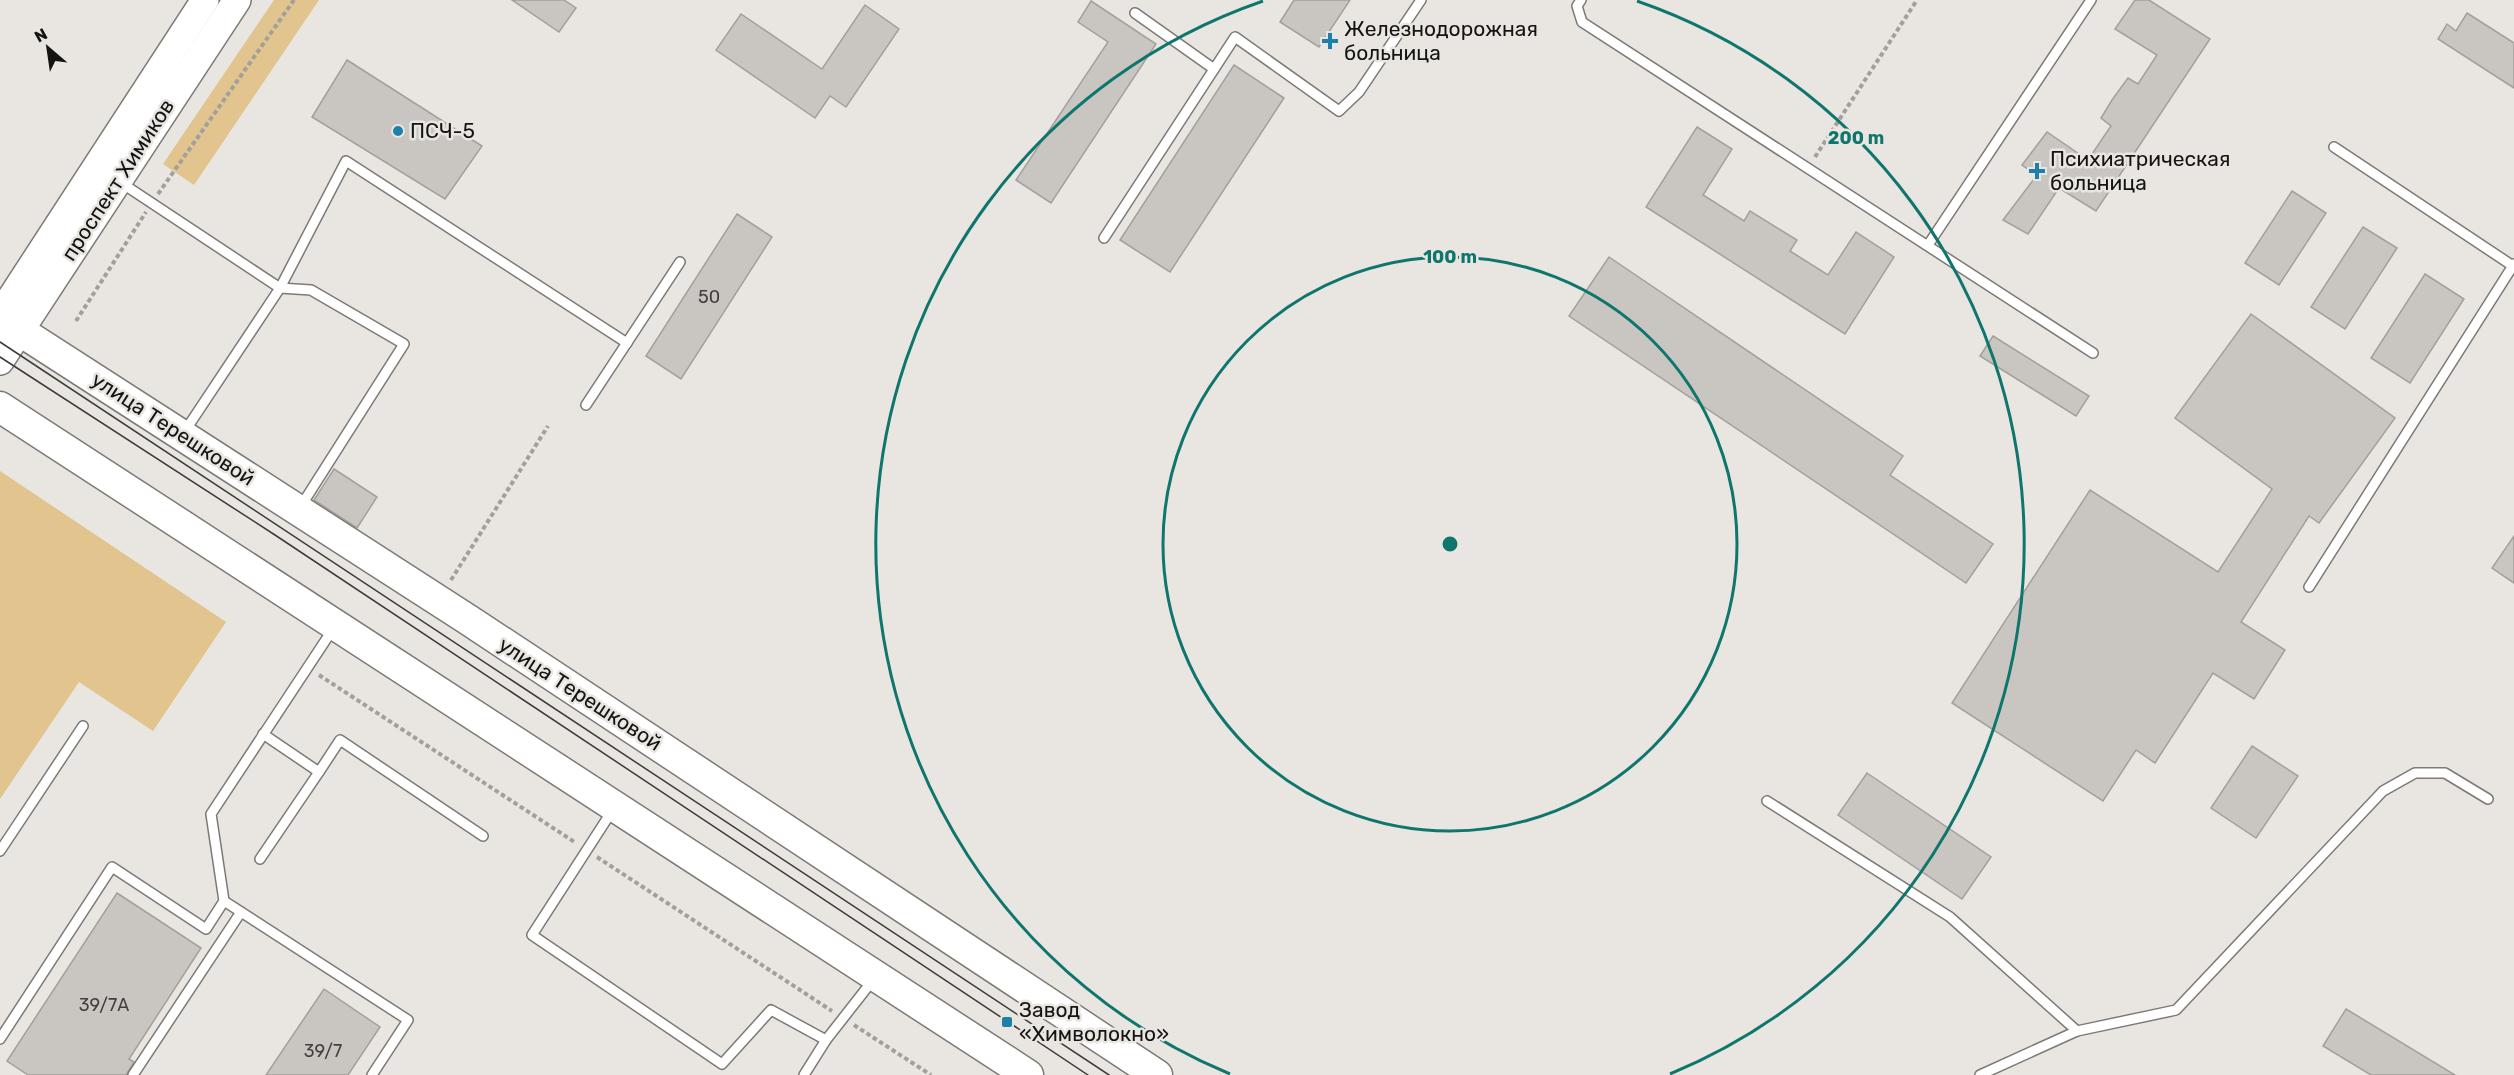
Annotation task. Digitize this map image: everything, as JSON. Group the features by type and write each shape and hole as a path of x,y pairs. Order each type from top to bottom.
{"main road":[{"name":"проспект Химиков","path":"0,361 7,321 205,0"},
{"name":"проспект Химиков","path":"7,321 118,181 237,0"},
{"name":"улица Терешковой","path":"7,321 438,601 1157,1075"},
{"path":"0,407 1028,1075"}],"lane":[{"path":"1104,238 1234,38 1339,111 1359,92 1421,0"},
{"path":"1581,0 1577,6 1582,22 2093,353"},
{"path":"1928,246 2091,0"},
{"path":"1135,13 1214,69"},
{"path":"2309,587 2513,265 2334,147"},
{"path":"182,436 280,288 346,161 627,343"},
{"path":"118,181 280,288 310,290 404,344 298,510"},
{"path":"586,405 680,261"},
{"path":"0,1039 112,867 206,929 224,901 210,814 336,625"},
{"path":"0,851 83,726"},
{"path":"263,734 319,772"},
{"path":"260,859 340,740 483,836"},
{"path":"1980,1075 2077,1031 2176,1010 2383,791 2415,773 2445,773 2488,799"},
{"path":"1767,801 1950,917 2077,1031"},
{"path":"615,806 532,935 722,1064 771,1010 826,1040"},
{"path":"224,901 408,1020 372,1075"},
{"path":"133,1075 241,912"},
{"path":"804,1075 826,1040 876,976"}],"path":[{"path":"76,321 152,203 294,0"},
{"path":"1808,168 1917,0"},
{"path":"438,601 548,426"},
{"path":"307,668 931,1075"}],"shaded area":[{"path":"274,0 319,0 194,185 163,164"},
{"path":"0,471 226,622 153,731 79,682 0,799"}],"building":[{"path":"512,0 564,0 576,8 559,32"},
{"path":"1294,0 1350,0 1319,47 1280,22"},
{"path":"2135,0 2149,0 2210,39 2096,211 2059,188 2028,234 2003,220 2037,175 2022,165 2047,132 2088,160 2111,126 2101,118 2112,100 2128,78 2138,84 2157,55 2115,29"},
{"path":"1091,1 1156,44 1051,203 1016,180 1108,42 1078,22"},
{"path":"865,5 899,29 846,107 830,96 815,118 716,50 741,14 822,69"},
{"path":"2467,13 2514,43 2514,88 2438,39 2447,24 2456,31"},
{"name":"ПСЧ-5","path":"347,60 482,146 445,199 312,117"},
{"path":"1234,65 1284,98 1170,272 1120,240"},
{"path":"1697,127 1732,149 1703,195 1744,221 1750,211 1797,240 1790,251 1828,275 1856,232 1894,257 1845,334 1646,207"},
{"path":"2292,191 2326,213 2279,285 2245,263"},
{"path":"737,214 772,237 681,379 646,356"},
{"path":"2363,227 2397,248 2345,329 2311,307"},
{"path":"1609,257 1903,456 1890,475 1993,544 1966,583 1569,316"},
{"path":"2425,274 2464,299 2410,383 2371,358"},
{"path":"2251,314 2395,418 2319,523 2309,516 2241,622 2285,650 2254,699 2213,673 2155,763 2136,750 2103,801 1952,703 2090,490 2218,572 2272,489 2175,418"},
{"path":"1993,336 2089,396 2076,416 1980,356"},
{"path":"334,469 377,497 357,528 314,500"},
{"path":"2514,536 2514,583 2492,568"},
{"path":"2252,746 2298,776 2256,838 2211,808"},
{"path":"1867,773 1991,857 1962,899 1838,815"},
{"path":"117,893 201,948 129,1059 134,1062 126,1075 28,1075 7,1061"},
{"path":"324,989 380,1027 348,1075 266,1075"},
{"path":"2346,1009 2455,1075 2371,1075 2323,1046"}],"tram line":[{"path":"0,342 1109,1075"},
{"path":"0,357 275,535 1088,1075"}],"place":[{"name":"Железнодорожная больница","path":"1330,41"},
{"name":"ПСЧ-5","path":"398,131"},
{"name":"Психиатрическая больница","path":"2037,171"},
{"name":"Завод «Химволокно»","path":"1007,1022"}]}
